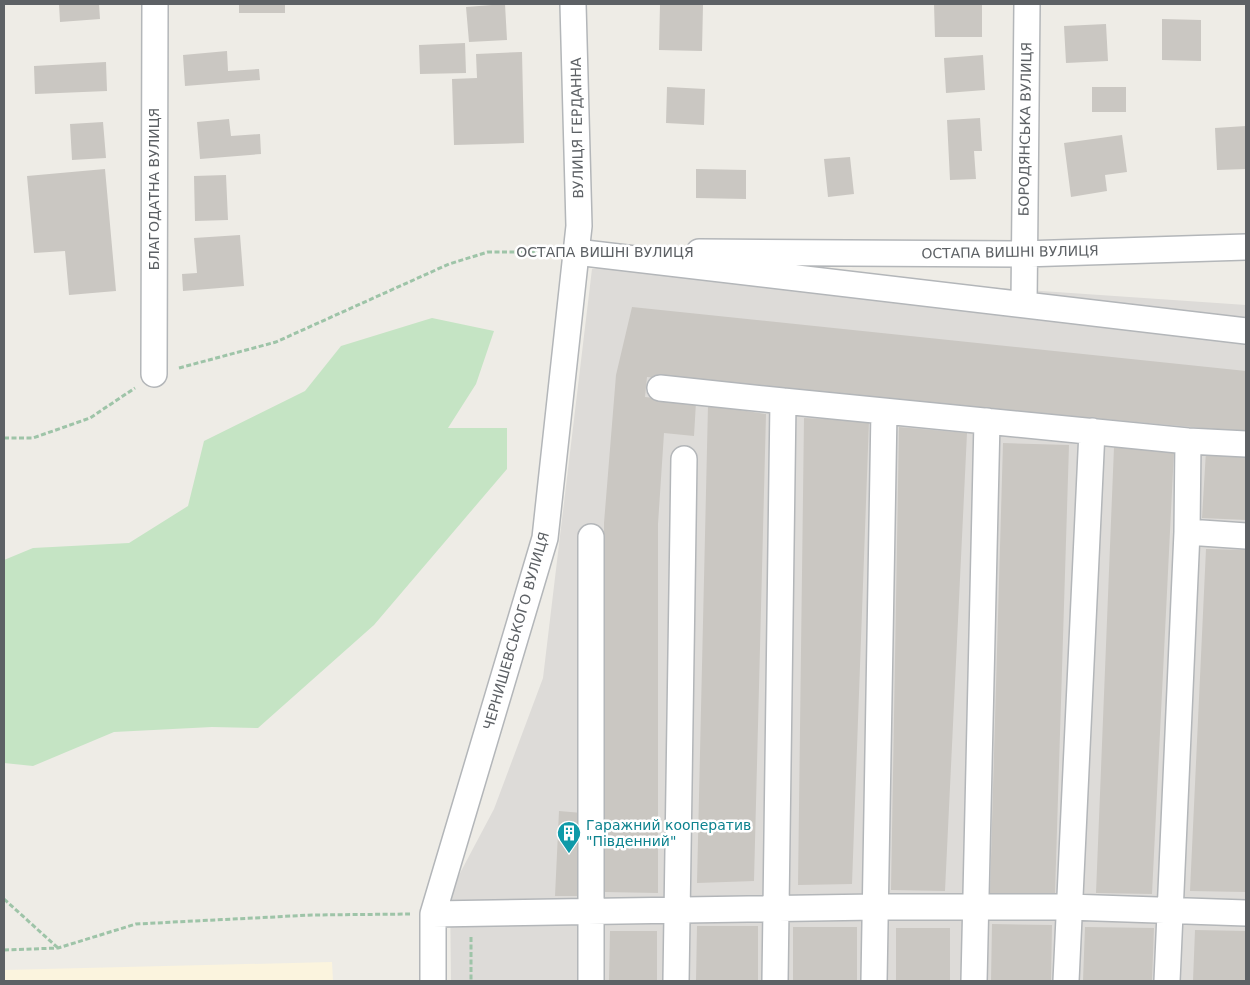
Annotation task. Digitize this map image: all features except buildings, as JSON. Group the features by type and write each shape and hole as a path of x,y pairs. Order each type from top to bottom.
{"street":[{"name":"БЛАГОДАТНА ВУЛИЦЯ","path":"154,374 155,4"},
{"name":"ВУЛИЦЯ ГЕРДАННА","path":"574,4 579,226 576,252"},
{"name":"БОРОДЯНСЬКА ВУЛИЦЯ","path":"1024,304 1027,4"},
{"name":"ОСТАПА ВИШНІ ВУЛИЦЯ","path":"576,252 1023,254 1246,247"},
{"path":"576,252 1246,330"},
{"name":"ЧЕРНИШЕВСЬКОГО ВУЛИЦЯ","path":"433,981 433,914 545,538 576,252"},
{"path":"660,388 1188,441 1246,444"},
{"path":"775,981 783,401"},
{"path":"874,981 884,411"},
{"path":"974,981 987,421"},
{"path":"1066,981 1092,431"},
{"path":"1167,981 1186,532 1188,441"},
{"path":"676,981 684,459"},
{"path":"1186,532 1246,536"},
{"path":"591,537 591,981"},
{"path":"433,914 876,907 1068,907 1246,914"}],"path":[{"name":"ОСТАПА ВИШНІ ВУЛИЦЯ","path":"4,438 33,438 90,418 154,374 276,342 449,264 488,252 576,252"},
{"path":"4,899 58,948"},
{"path":"4,950 58,948 136,924 312,915 433,914"},
{"path":"471,914 471,981"}],"shaded area":[{"path":"637,263 1246,305 1246,981 451,981 450,892 494,809 543,678 592,269"},
{"path":"332,962 333,981 4,981 4,970"}],"green space":[{"path":"432,318 494,331 476,384 448,428 507,428 507,469 374,625 258,728 212,727 114,732 33,766 4,763 4,560 33,548 129,543 188,506 204,441 305,391 341,346"}],"place":[{"name":"Гаражний кооператив \"Південний\"","path":"569,854"}]}
